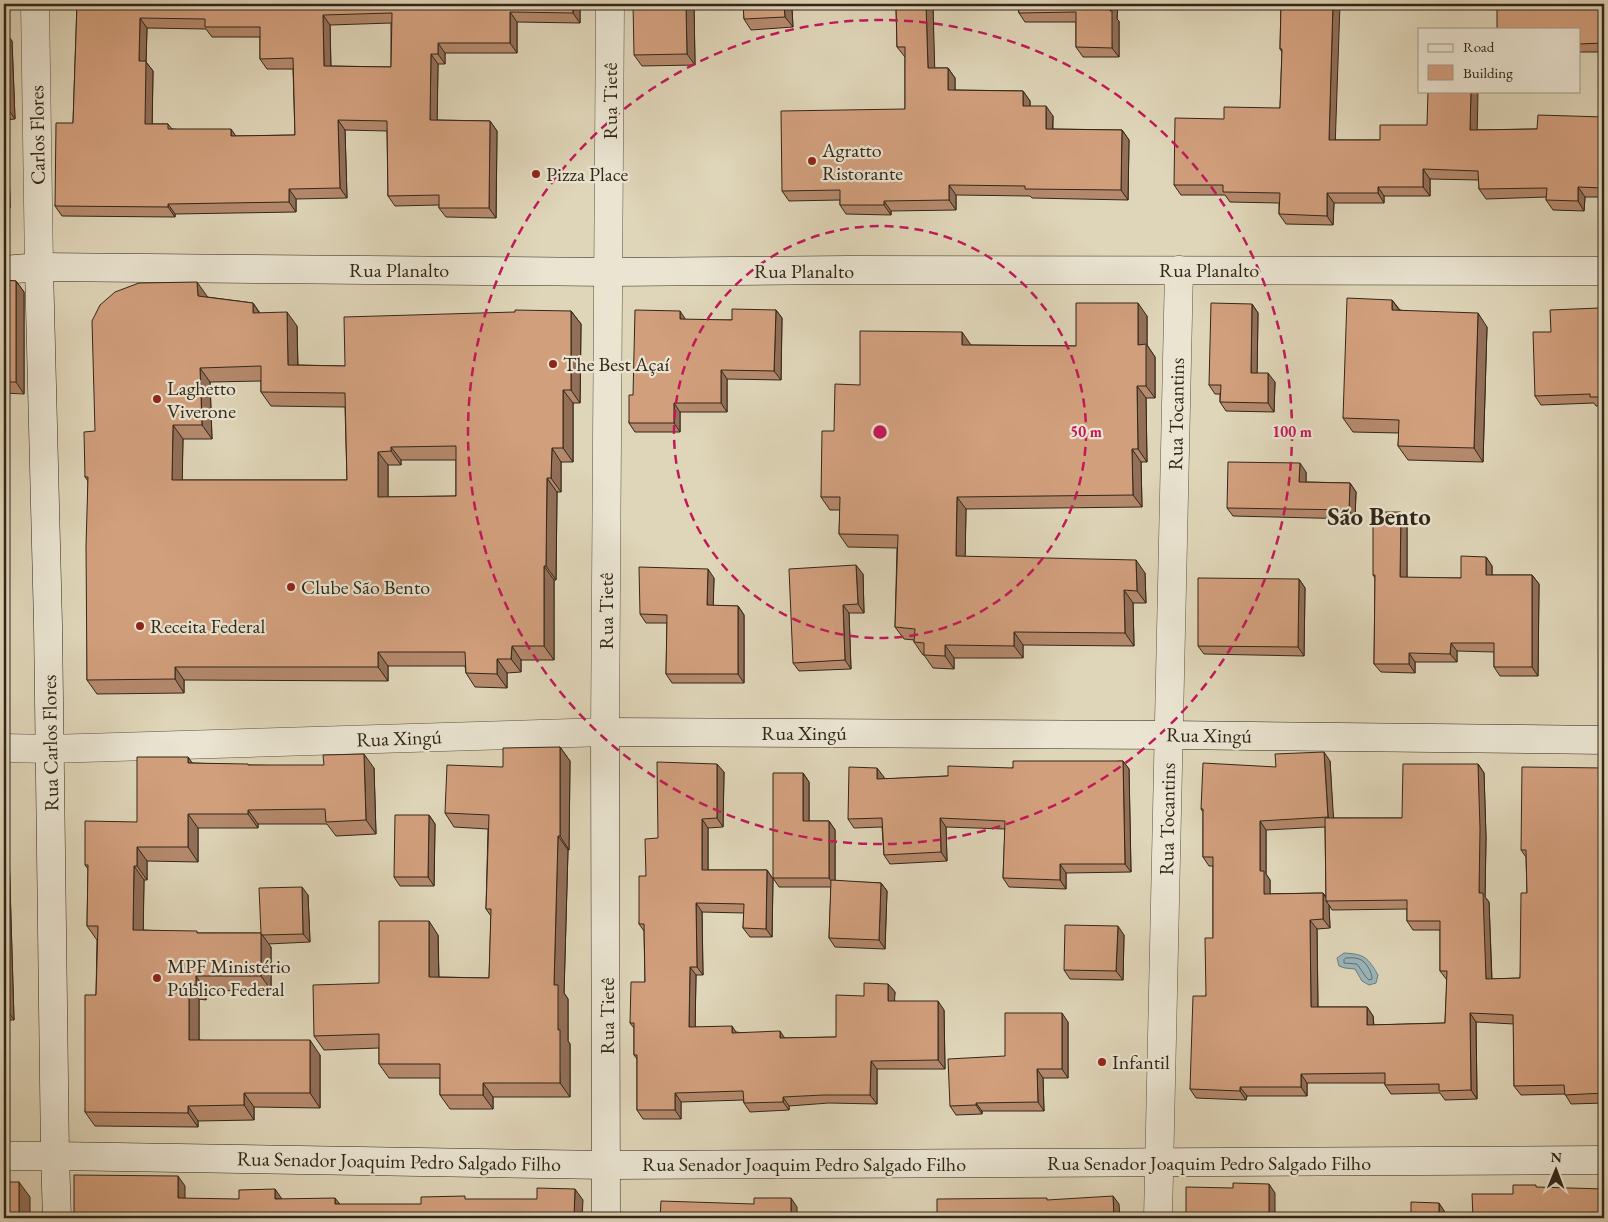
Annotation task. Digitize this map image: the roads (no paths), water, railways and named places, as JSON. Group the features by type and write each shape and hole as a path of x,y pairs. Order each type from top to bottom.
{"street":[{"name":"Carlos Flores","path":"35,4 40,267"},
{"name":"Rua Tietê","path":"606,1218 605,732 610,4"},
{"name":"Rua Planalto","path":"4,270 40,267 609,272 1604,270"},
{"name":"Rua Carlos Flores","path":"40,267 57,1218"},
{"name":"Rua Tocantins","path":"1158,1218 1180,270"},
{"name":"Rua Xingú","path":"4,748 50,749 605,732 1169,734 1604,740"},
{"name":"Rua Senador Joaquim Pedro Salgado Filho","path":"4,1156 607,1165 1604,1160"}],"water":[{"path":"1344,953 1357,954 1365,958 1378,975 1376,983 1369,985 1362,981 1355,969 1339,966 1337,958"}],"place":[{"name":"Agratto Ristorante","path":"812,161"},
{"name":"Pizza Place","path":"536,174"},
{"name":"The Best Açaí","path":"553,364"},
{"name":"Laghetto Viverone","path":"157,399"},
{"name":"Clube São Bento","path":"291,587"},
{"name":"Receita Federal","path":"140,626"},
{"name":"MPF Ministério Público Federal","path":"157,978"},
{"name":"Infantil","path":"1102,1062"}],"district":[{"name":"São Bento","path":"1379,516"}]}
